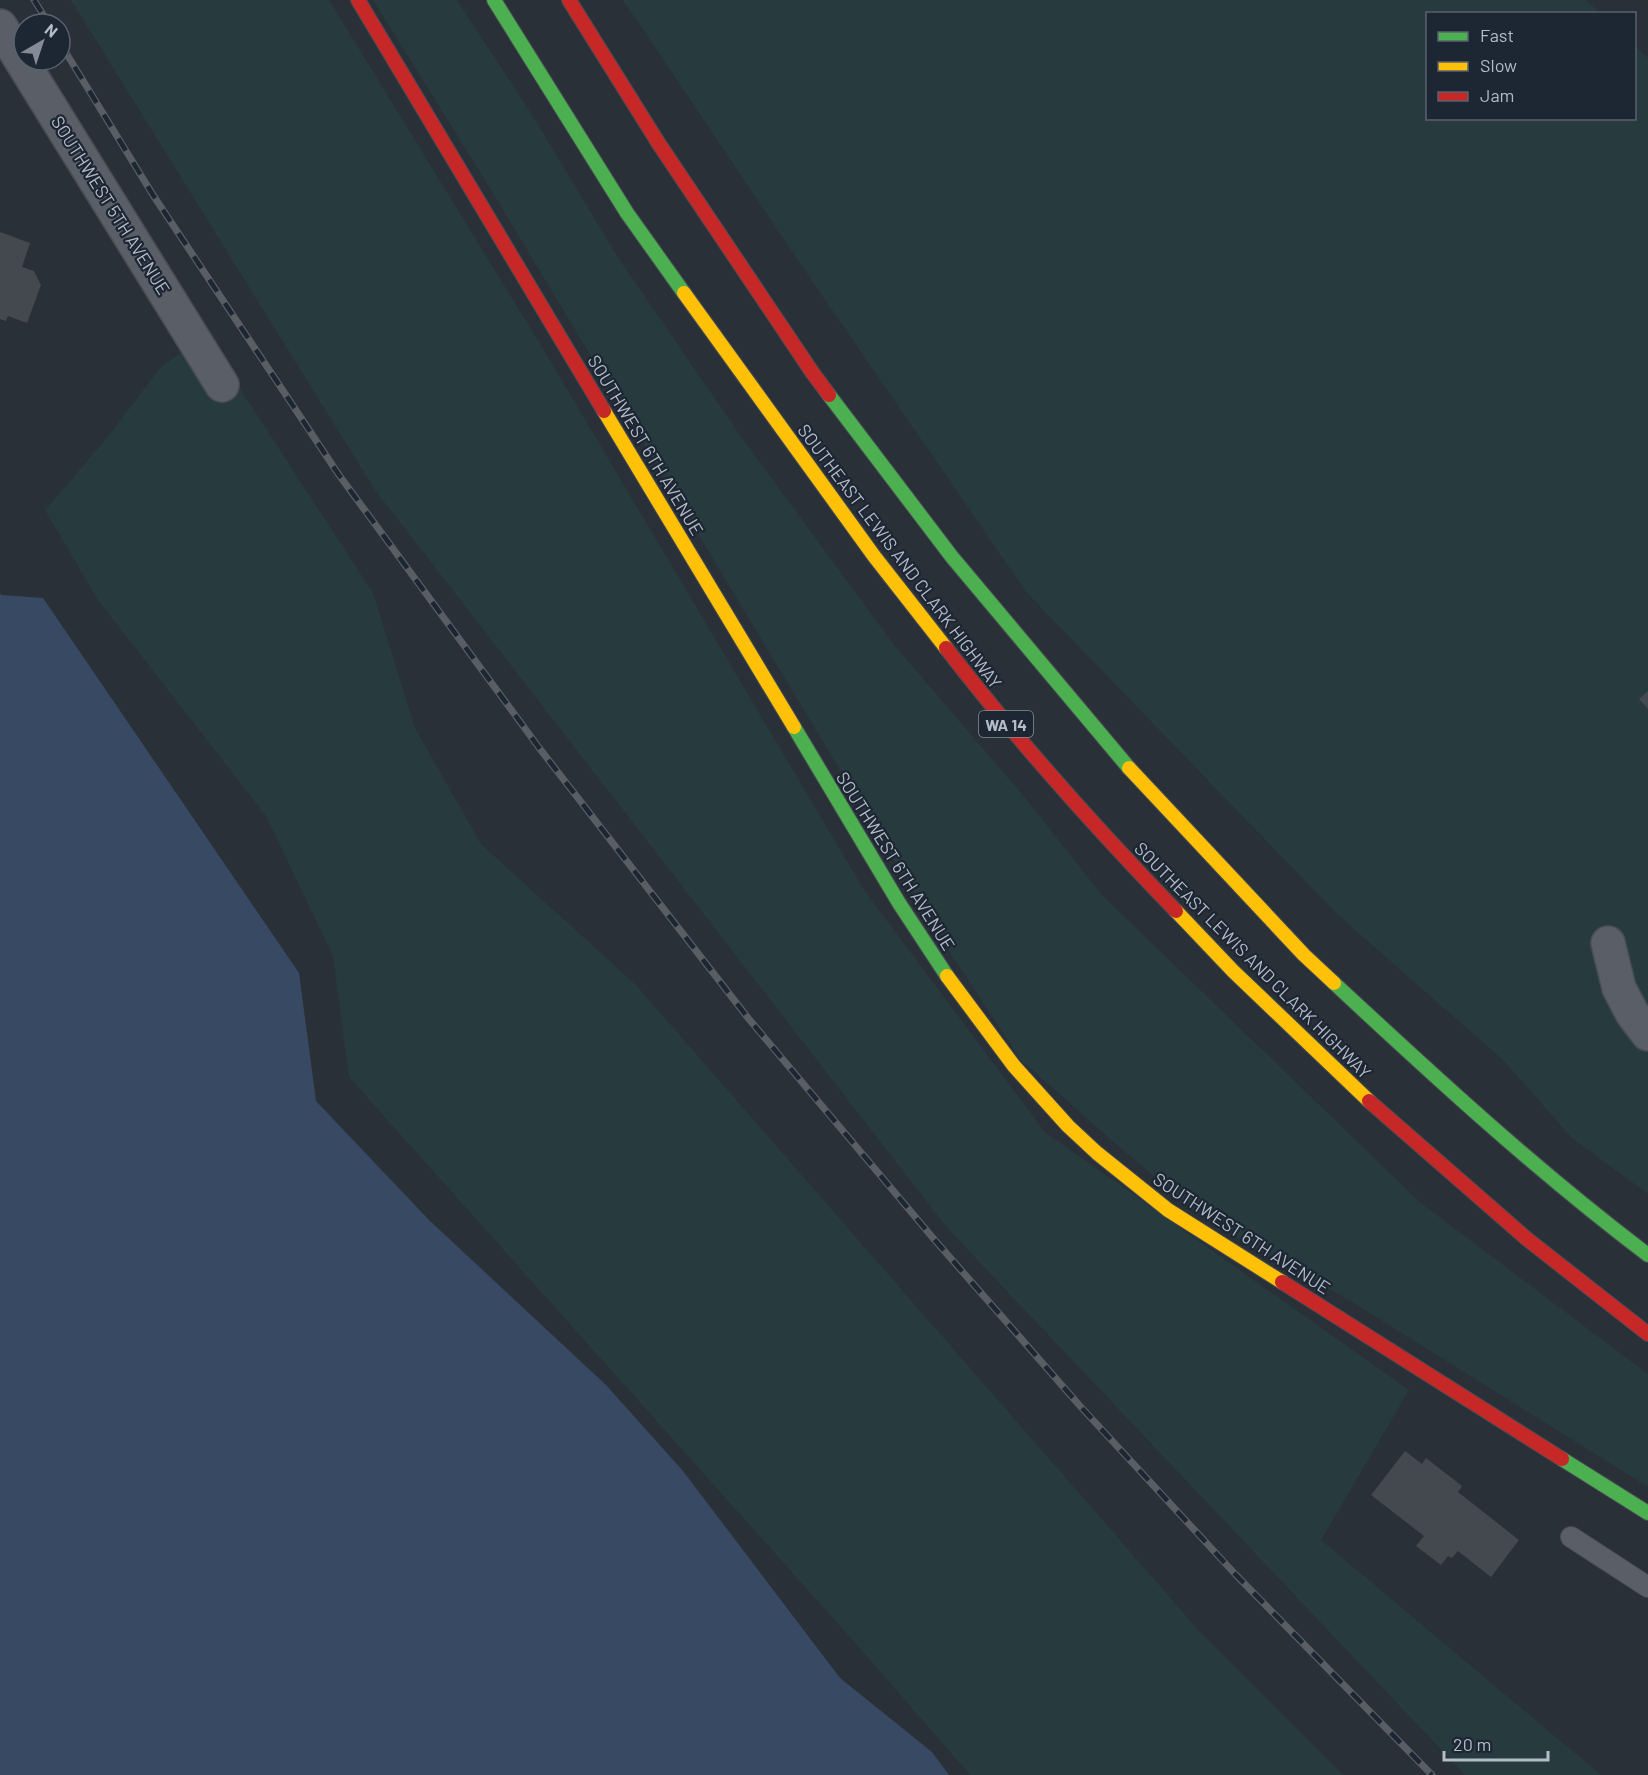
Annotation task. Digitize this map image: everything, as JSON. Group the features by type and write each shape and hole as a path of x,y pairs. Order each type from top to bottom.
{"main road":[{"name":"SOUTHWEST 6TH AVENUE","path":"357,0 899,903 940,966 1002,1053 1097,1153 1168,1210 1648,1513"},
{"name":"SOUTHEAST LEWIS AND CLARK HIGHWAY","path":"494,0 627,213 874,556 986,700 1108,840 1233,971 1309,1044 1377,1109 1527,1239 1648,1334"},
{"path":"569,0 659,144 812,372 952,557 1138,779 1304,955 1452,1093 1603,1221 1648,1255"}],"street":[{"name":"SOUTHWEST 5TH AVENUE","path":"0,26 222,385"},
{"path":"1608,943 1619,988 1632,1013 1648,1034"}],"lane":[{"path":"1571,1537 1648,1587"}],"green space":[{"path":"71,0 329,0 545,352 864,890 1045,1132 1409,1390 1321,1540 1601,1775 1465,1775 948,1229 375,490"},
{"path":"373,0 457,0 534,118 617,256 742,438 894,645 1022,794 1102,895 1422,1204 1648,1374 1648,1487 1352,1302 1202,1217 1021,1060 949,951 485,180"},
{"path":"623,0 1586,0 1599,12 1426,12 1426,120 1636,120 1636,47 1648,58 1648,1194 1572,1138 1504,1061 1337,914 1027,593 808,275"},
{"path":"205,335 373,593 415,728 481,844 636,985 1201,1633 1343,1775 970,1775 865,1654 349,1077 333,956 266,816 98,600 45,510 106,439 160,368"}],"water":[{"path":"0,593 1,595 43,598 299,973 316,1101 429,1220 606,1385 683,1471 840,1678 932,1752 949,1775 0,1775"}],"building":[{"path":"0,232 30,243 22,267 34,271 41,285 27,323 8,316 6,321 0,319"},
{"path":"1648,691 1648,709 1639,699"},
{"path":"1405,1451 1422,1464 1426,1458 1462,1486 1458,1492 1519,1540 1491,1577 1458,1551 1452,1558 1448,1556 1441,1565 1416,1546 1424,1536 1371,1495"}],"railway":[{"path":"34,0 42,12"},
{"path":"72,63 153,195 339,475 540,749 748,1018 933,1238 1080,1406 1236,1575 1432,1775"}],"traffic: fast":[{"path":"494,0 627,213 684,293"},
{"path":"829,395 952,557 1129,768"},
{"path":"794,727 899,903 947,976"},
{"path":"1334,983 1526,1157 1648,1255"},
{"path":"1562,1459 1648,1513"}],"traffic: slow":[{"path":"684,293 874,556 946,648"},
{"path":"604,411 794,727"},
{"path":"1129,768 1304,955 1334,983"},
{"path":"1176,911 1233,971 1369,1101"},
{"path":"947,976 1014,1066 1068,1126 1097,1153 1168,1210 1282,1282"}],"traffic: jam":[{"path":"358,0 604,411"},
{"path":"569,0 659,144 829,395"},
{"path":"946,648 1057,782 1176,911"},
{"path":"1369,1101 1527,1239 1648,1334"},
{"path":"1282,1282 1562,1459"}]}
